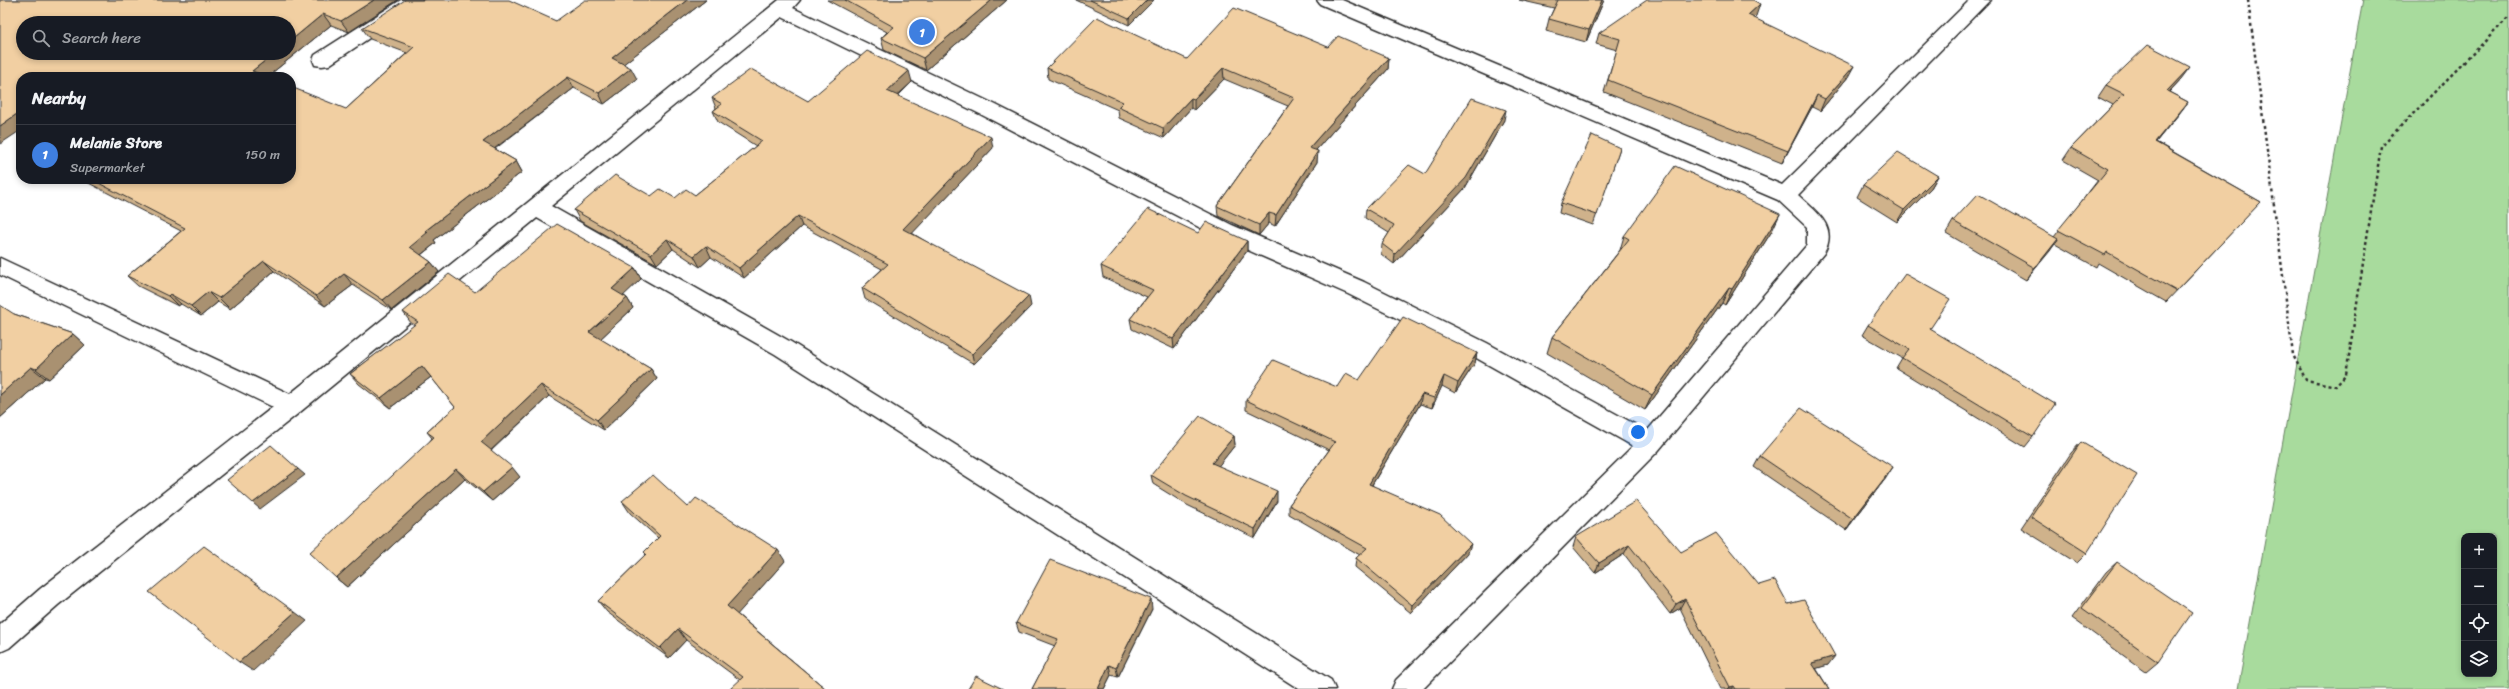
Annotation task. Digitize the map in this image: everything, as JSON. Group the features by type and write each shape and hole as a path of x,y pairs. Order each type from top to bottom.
{"street":[{"path":"322,60 414,0"},
{"path":"1326,0 1785,195 1817,224 1817,247 1650,444 1405,689"},
{"path":"1785,195 1981,0"},
{"path":"0,640 49,597 292,405 786,5 1225,231 1356,288 1478,349 1650,444"},
{"path":"535,207 783,348 1322,689"},
{"path":"0,266 292,405"}],"path":[{"path":"2248,0 2293,355 2306,380 2336,386 2346,375 2380,146 2509,16"}],"green space":[{"path":"2363,0 2509,0 2509,689 2238,689"}],"building":[{"path":"0,0 374,0 341,21 323,14 296,36 296,16 16,16 16,60 266,60 252,71 254,72 16,72 16,115 0,126"},
{"path":"405,0 509,0 556,21 585,0 687,0 612,58 631,68 599,93 568,77 483,142 516,161 425,231 428,232 410,247 431,262 383,300 344,274 316,296 264,261 219,298 208,292 191,306 170,294 168,296 127,276 185,228 101,184 296,184 296,89 346,109 414,47 362,28"},
{"path":"845,0 992,0 923,58 881,38 894,27"},
{"path":"1090,0 1147,0 1129,18"},
{"path":"1558,0 1602,0 1589,30 1549,19"},
{"path":"1647,0 1753,0 1760,4 1748,15 1854,66 1825,99 1817,95 1788,151 1608,80 1620,39 1599,33"},
{"path":"1234,8 1328,47 1338,36 1389,58 1309,148 1318,151 1276,215 1269,213 1259,225 1217,206 1294,98 1223,68 1194,99 1191,98 1163,128 1118,107 1123,102 1047,68 1097,17 1187,59"},
{"path":"2148,45 2190,67 2167,91 2188,102 2155,142 2261,202 2176,291 2107,252 2105,255 2058,230 2108,169 2071,148 2124,94 2106,85"},
{"path":"867,51 909,71 887,91 991,137 903,229 1029,296 972,354 862,288 888,264 798,216 739,268 706,246 694,256 667,239 651,254 574,210 615,175 651,196 660,189 675,198 686,189 695,195 762,141 713,111 722,104 712,98 751,69 808,101"},
{"path":"1472,98 1506,110 1466,178 1395,254 1382,244 1394,225 1366,209 1409,165 1425,174"},
{"path":"1592,135 1620,148 1597,215 1561,203"},
{"path":"1898,152 1938,176 1904,210 1863,185"},
{"path":"1675,166 1780,214 1732,289 1729,288 1652,395 1552,337 1629,239 1624,236"},
{"path":"1978,194 2058,239 2035,268 1953,221"},
{"path":"1148,209 1198,233 1206,222 1247,241 1173,339 1130,319 1153,290 1101,266"},
{"path":"557,224 635,268 612,289 627,298 589,332 651,369 597,420 541,385 481,442 512,467 483,492 456,469 336,578 309,553 434,437 427,432 455,407 422,366 381,398 350,374 418,322 403,312 449,274 475,292"},
{"path":"1905,274 1950,299 1930,329 2055,404 2033,437 1902,358 1909,349 1868,325"},
{"path":"0,305 14,314 73,334 36,369 31,367 0,395"},
{"path":"1403,317 1477,353 1458,383 1444,376 1434,398 1422,394 1369,484 1440,515 1471,544 1412,605 1356,558 1367,548 1289,505 1335,442 1246,400 1273,360 1337,387 1346,373 1359,380"},
{"path":"1801,408 1893,467 1853,519 1760,456"},
{"path":"1200,416 1234,436 1212,463 1277,491 1255,529 1186,496 1151,475"},
{"path":"2081,442 2137,475 2087,553 2031,517"},
{"path":"271,445 298,469 253,503 227,480"},
{"path":"653,475 688,507 696,498 778,550 727,606 826,689 730,689 743,677 678,629 660,648 598,601 646,554 644,552 660,536 622,501"},
{"path":"1636,501 1681,552 1716,533 1759,585 1775,580 1788,604 1804,600 1835,656 1812,663 1829,689 1736,689 1734,686 1730,687 1685,599 1676,604 1629,545 1599,563 1576,537"},
{"path":"204,546 295,612 239,662 149,592"},
{"path":"1050,560 1151,599 1116,668 1109,665 1098,689 1032,689 1058,639 1016,623"},
{"path":"2117,562 2192,613 2158,662 2082,608"},
{"path":"976,676 1003,689 968,689"}],"place":[{"name":"Melanie Store","path":"922,32"}]}
